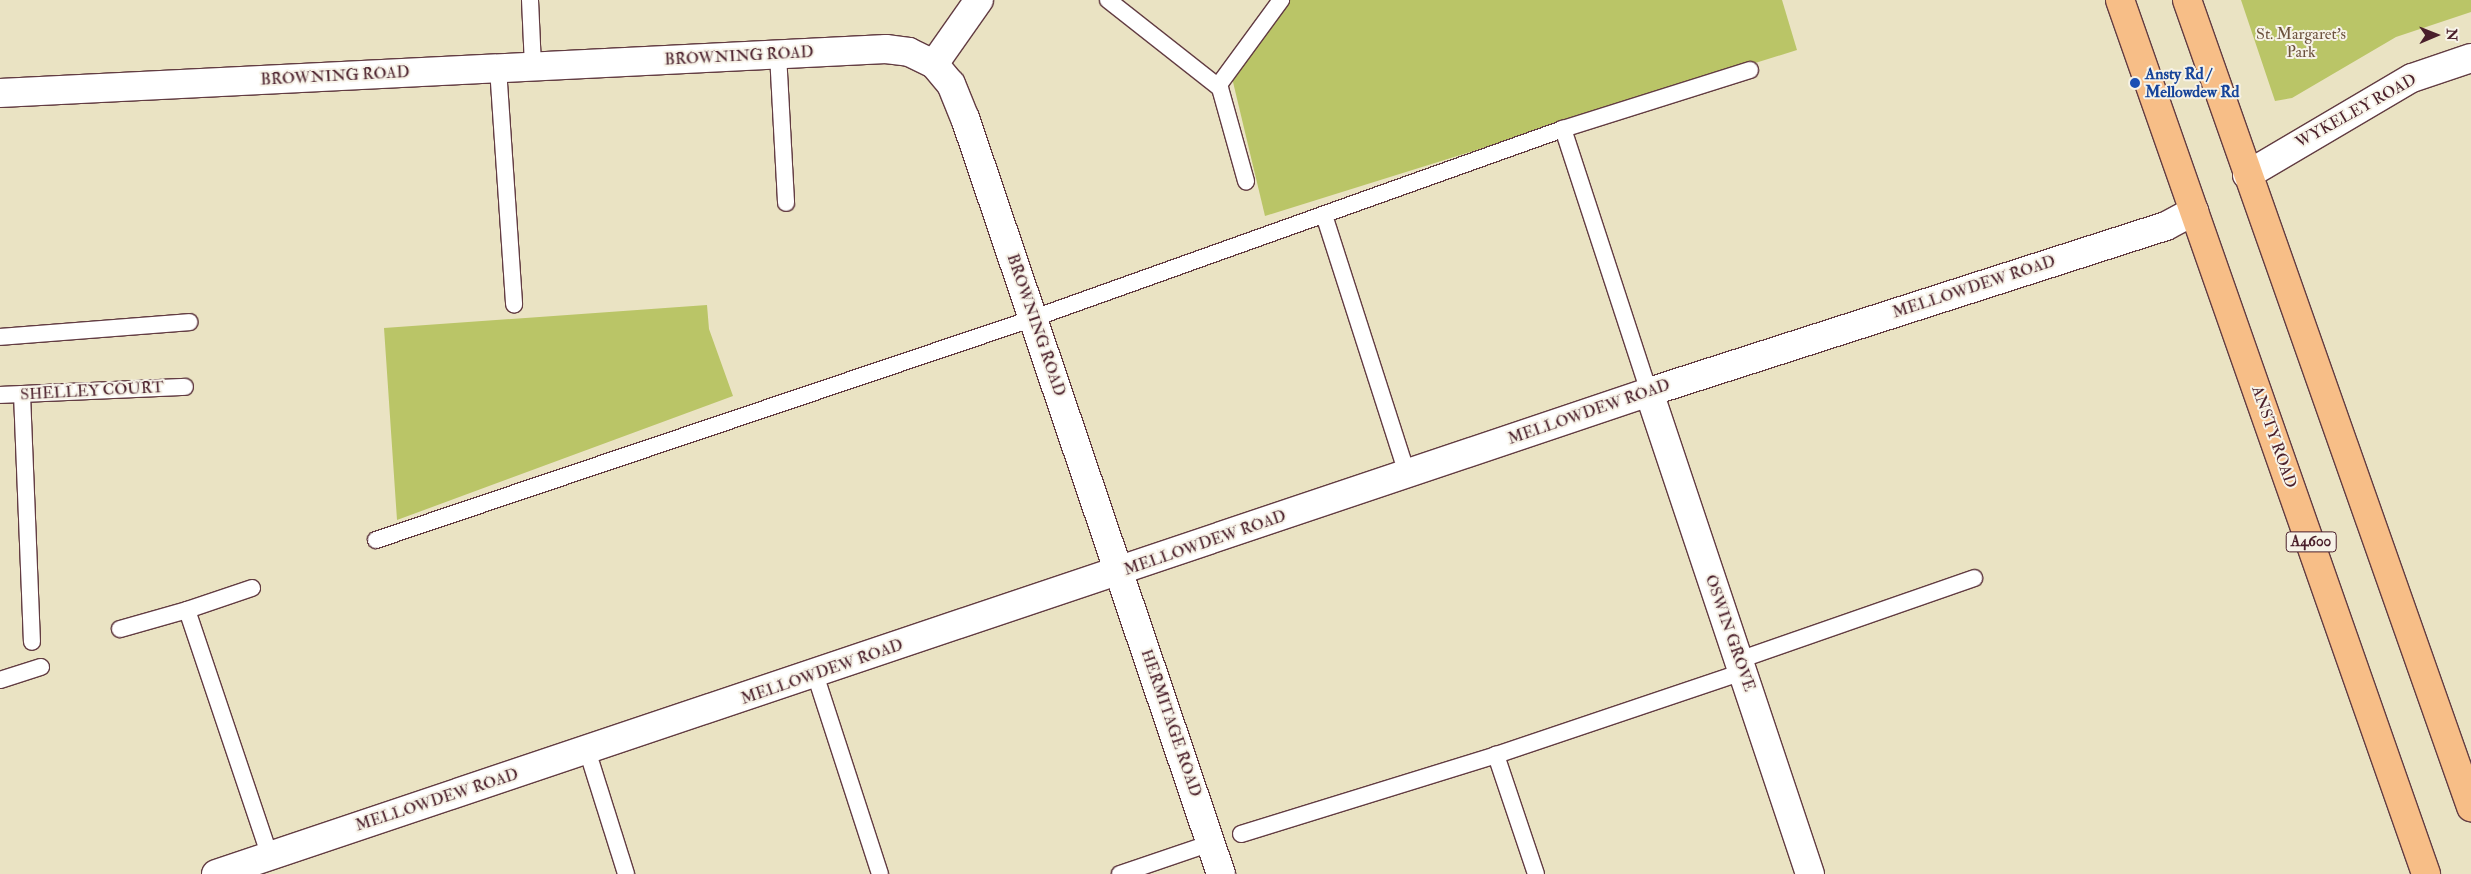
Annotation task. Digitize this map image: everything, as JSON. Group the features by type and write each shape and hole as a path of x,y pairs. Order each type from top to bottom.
{"highway":[{"name":"ANSTY ROAD","path":"2120,0 2426,874"},
{"path":"2187,0 2471,808"}],"street":[{"path":"934,64 979,0"},
{"name":"BROWNING ROAD","path":"0,93 886,49 910,52 934,64 951,84 965,118 1120,572"},
{"name":"WYKELEY ROAD","path":"2247,175 2412,78 2471,58"},
{"name":"MELLOWDEW ROAD","path":"216,874 276,861 587,750 1120,572 1648,392 2166,226 2194,211"},
{"name":"OSWIN GROVE","path":"1648,392 1810,874"},
{"name":"HERMITAGE ROAD","path":"1120,572 1222,874"}],"lane":[{"path":"530,0 533,66"},
{"path":"1108,0 1218,86 1246,181"},
{"path":"1218,86 1281,0"},
{"path":"778,54 786,203"},
{"path":"498,68 514,304"},
{"path":"376,540 1034,318 1563,129 1750,70"},
{"path":"1563,129 1648,392"},
{"path":"1324,215 1407,474"},
{"path":"0,337 189,322"},
{"name":"SHELLEY COURT","path":"0,395 185,387"},
{"path":"22,394 32,642"},
{"path":"1241,834 1496,755 1741,666 1974,578"},
{"path":"120,629 187,610 252,588"},
{"path":"187,610 276,861"},
{"path":"0,680 41,667"},
{"path":"814,674 880,874"},
{"path":"587,750 626,874"},
{"path":"1496,755 1536,874"},
{"path":"1120,874 1211,843"}],"green space":[{"path":"1273,0 1782,0 1797,50 1265,216 1228,61"},
{"name":"St. Margaret's Park","path":"2241,0 2471,0 2471,12 2396,37 2292,98 2275,101"},
{"path":"707,305 709,329 733,396 397,520 384,328"}],"place":[{"name":"Ansty Rd / Mellowdew Rd","path":"2135,83"}]}
